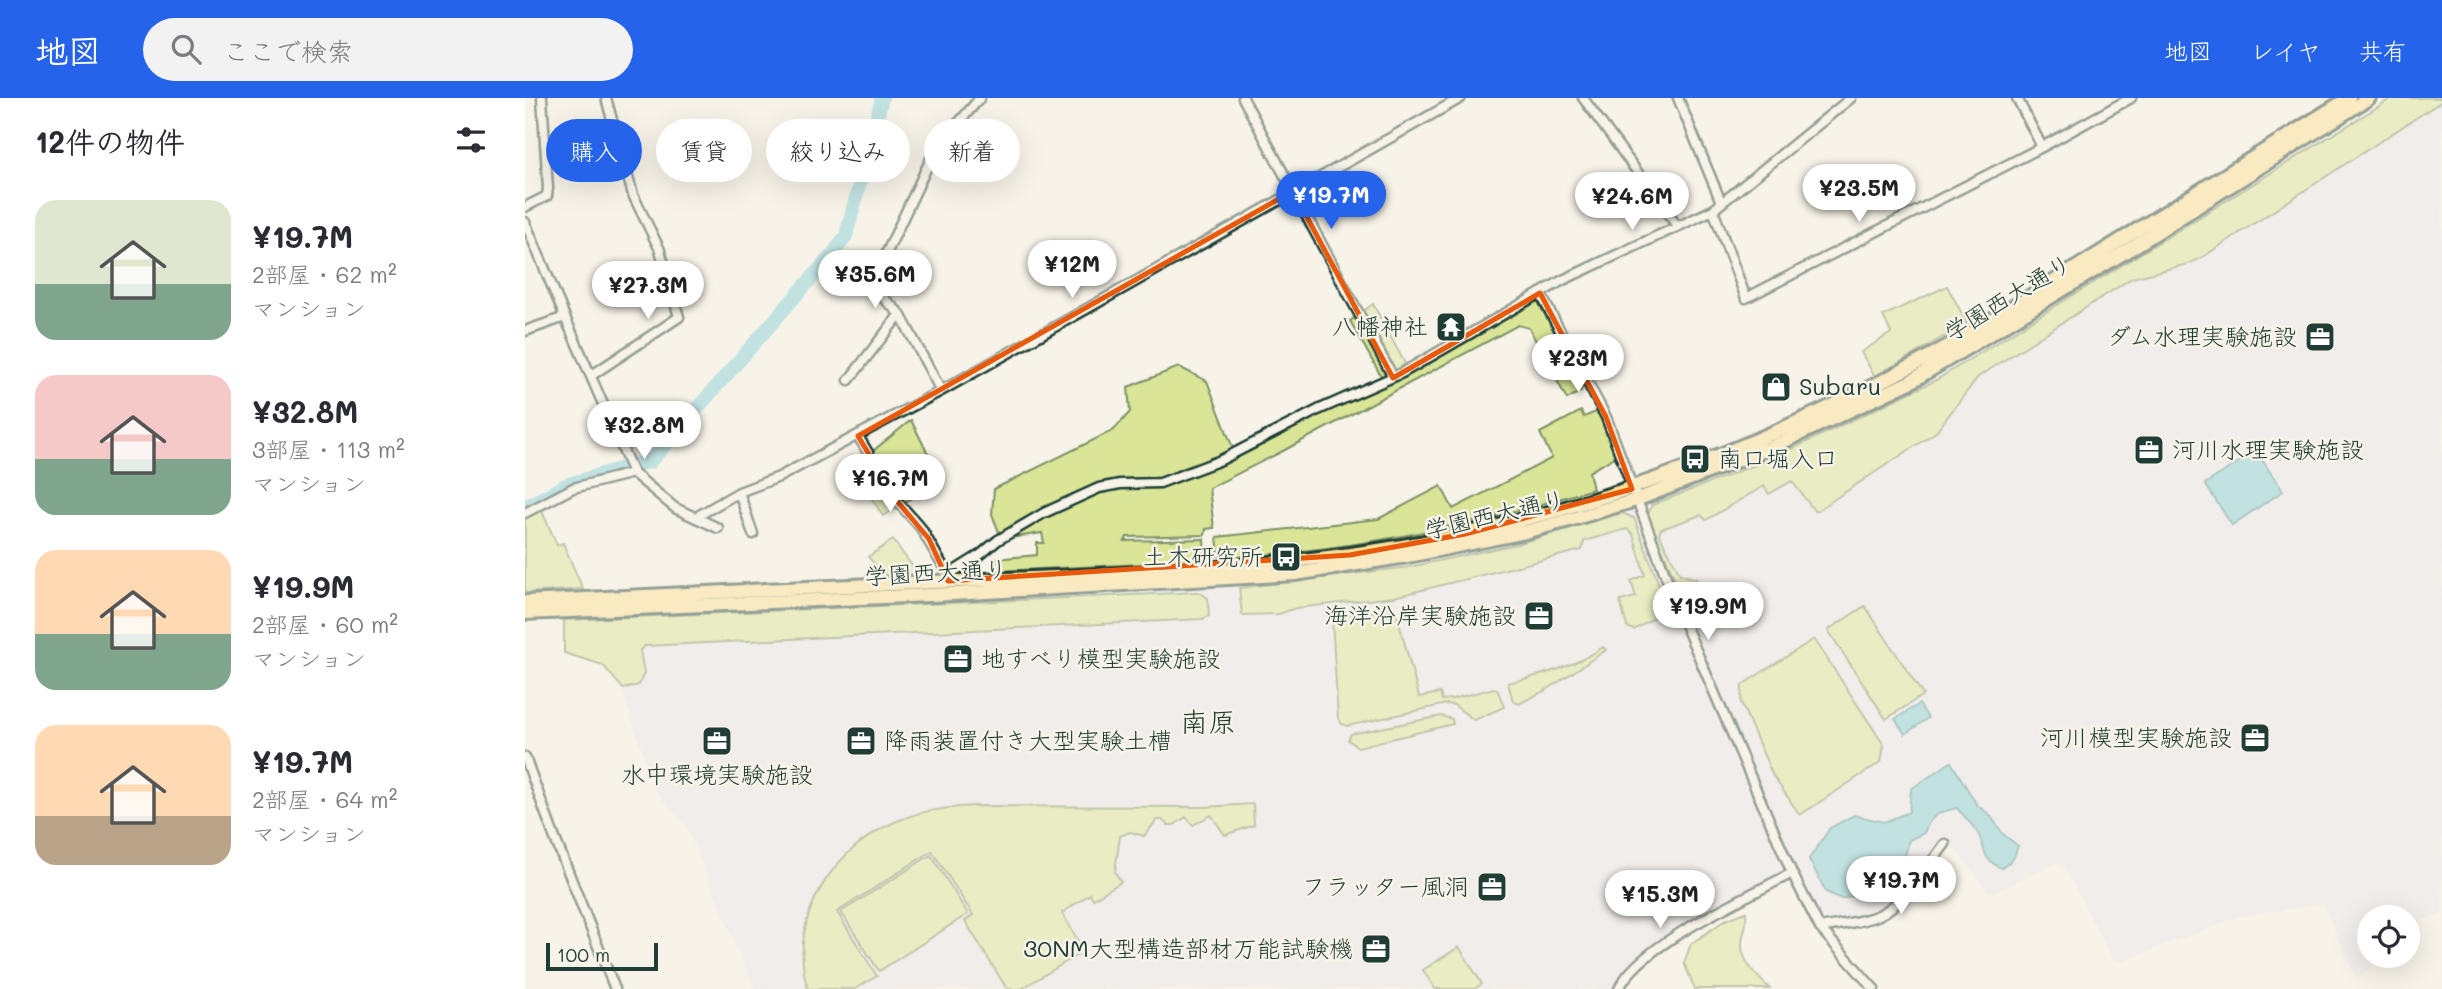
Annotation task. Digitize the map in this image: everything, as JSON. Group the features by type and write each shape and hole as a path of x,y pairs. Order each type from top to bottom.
{"highway":[{"name":"学園西大通り","path":"525,613 1214,580 1295,573 1413,555 1525,532 1774,446 1970,334 2349,98"},
{"name":"学園西大通り","path":"1845,407 1910,382 2125,252 2369,98"},
{"name":"学園西大通り","path":"525,602 948,578 1239,566 1338,556 1465,534 1634,495"}],"street":[{"path":"525,207 547,196 542,98"},
{"path":"592,375 680,317 660,250 633,195 607,98"},
{"path":"941,391 900,314 871,286 935,150 980,98"},
{"path":"1243,98 1393,377"},
{"path":"696,517 740,492 779,477 859,436 1461,98"},
{"path":"1583,98 1677,226"},
{"path":"1678,98 1721,202"},
{"path":"859,436 897,500 921,528 948,578 998,540 1044,513 1108,486 1171,480 1221,460 1318,410 1393,377 1540,293 1713,210 1850,98"},
{"path":"2017,98 2042,147"},
{"path":"1713,210 1747,298 2042,147 2131,98"},
{"path":"525,222 633,473 675,508 718,528"},
{"path":"1540,293 1606,417 1677,606 1792,873 1820,928 1873,989"},
{"path":"849,380 900,314"},
{"path":"525,331 565,317"},
{"path":"525,513 573,488 633,473"},
{"path":"740,492 753,534"},
{"path":"525,757 615,989"},
{"path":"1820,928 1881,914 1921,877 1945,844"},
{"path":"1619,989 1632,969 1682,932 1792,873"}],"highlighted area":[{"path":"1293,191 1393,378 1540,293 1606,417 1632,489 1465,534 1350,555 948,581 929,539 897,501 858,436"}],"shaded area":[{"path":"2390,98 2442,98 2442,913 2420,922 2420,905 2357,905 2357,968 2369,968 2360,977 2355,975 2323,904 2241,916 2120,962 2113,960 2064,866 2056,862 1995,893 1988,891 1945,839 1914,880 1875,913 1830,920 1821,915 1797,865 1679,928 1627,965 1613,989 754,989 686,824 656,792 598,618 1237,586 1410,566 1516,543 1651,504 1772,457 1935,379"}],"green space":[{"path":"2392,98 2442,98 2442,101 2201,258 2188,264 2132,278 1978,377 1936,432 1815,512 1792,481 1769,494 1764,486 1706,520 1701,515 1661,529 1659,534 1680,574 1696,579 1696,589 1683,597 1647,516 1652,505 1773,458 1936,380"},
{"path":"1947,286 1967,323 1875,377 1861,352 1891,333 1883,316"},
{"path":"1537,300 1583,384 1581,391 1567,399 1529,328 1518,325 1209,488 1214,528 1206,529 1205,535 1127,537 1125,541 1204,539 1205,561 996,571 995,559 1037,555 1037,543 1044,543 1042,533 1004,539 1001,537 992,514 994,489 1114,430 1130,412 1128,387 1179,367 1207,381 1234,451 1385,383 1350,321 1373,304 1409,371"},
{"path":"1581,411 1584,417 1596,412 1599,415 1616,456 1589,472 1593,489 1502,514 1409,535 1268,555 1219,556 1217,537 1378,519 1441,486 1453,509 1552,458 1540,433"},
{"path":"911,420 941,480 883,516 859,479 873,472 869,466 868,455"},
{"path":"541,509 557,545 563,543 583,589 525,593 525,518"},
{"path":"1622,513 1634,518 1668,609 1634,630 1627,627 1620,601 1636,597 1631,581 1645,575 1633,534 1627,529 1584,541 1582,550 1394,597 1296,608 1279,614 1242,615 1239,588 1409,567 1517,544"},
{"path":"893,540 918,574 885,575 868,557"},
{"path":"1199,592 1208,598 1209,616 1203,619 645,646 640,650 644,673 639,685 623,689 603,665 564,653 564,620"},
{"path":"1865,606 1923,695 1886,719 1828,630"},
{"path":"1392,610 1397,615 1419,697 1440,693 1442,700 1452,699 1494,688 1498,691 1504,707 1474,720 1454,705 1447,704 1347,726 1342,724 1338,718 1332,619 1336,615"},
{"path":"1814,639 1884,745 1881,762 1800,815 1773,776 1741,703 1742,685"},
{"path":"1603,647 1606,650 1548,689 1519,704 1513,701 1508,683 1569,665"},
{"path":"1441,716 1452,719 1453,724 1358,747 1348,740 1351,734"},
{"path":"1253,804 1254,825 1225,835 1211,815 1193,825 1186,817 1174,825 1157,820 1144,836 1130,832 1120,836 1115,872 1121,882 1093,899 1090,894 1062,913 1084,951 1021,989 1007,989 965,921 973,915 932,851 837,912 877,976 855,989 808,989 803,962 804,935 811,909 822,885 838,863 858,845 880,829 905,818 948,808 974,806 1204,807"},
{"path":"931,855 968,914 879,971 841,912"},
{"path":"1746,912 1743,953 1752,970 1770,989 1695,989 1684,963 1691,944 1725,920"},
{"path":"1459,947 1482,984 1474,989 1435,989 1423,970"}],"water":[{"path":"2256,451 2283,491 2232,525 2205,484"},
{"path":"1919,704 1928,718 1905,734 1895,719"},
{"path":"717,729 725,732 728,740 725,748 717,751 709,748 706,740 709,732"},
{"path":"1951,762 1977,805 1990,815 2003,834 2018,846 2013,859 2002,868 1990,861 1979,835 1957,808 1936,815 1924,833 1909,840 1894,874 1877,887 1841,899 1826,892 1809,859 1830,828 1854,815 1884,822 1909,812 1911,789"}],"waterway":[{"path":"835,251 846,236 882,98"},
{"path":"634,465 650,462 830,257"},
{"path":"525,507 566,485 626,467"}],"place":[{"name":"八幡神社","path":"1451,327"},
{"name":"ダム水理実験施設","path":"2320,337"},
{"name":"Subaru","path":"1776,387"},
{"name":"河川水理実験施設","path":"2149,450"},
{"name":"南口堀入口","path":"1695,459"},
{"name":"土木研究所","path":"1286,557"},
{"name":"海洋沿岸実験施設","path":"1539,616"},
{"name":"地すべり模型実験施設","path":"958,659"},
{"name":"河川模型実験施設","path":"2255,738"},
{"name":"水中環境実験施設","path":"717,741"},
{"name":"降雨装置付き大型実験土槽","path":"861,741"},
{"name":"フラッター風洞","path":"1492,887"},
{"name":"30NM大型構造部材万能試験機","path":"1376,949"}],"district":[{"name":"南原","path":"1208,722"}]}
